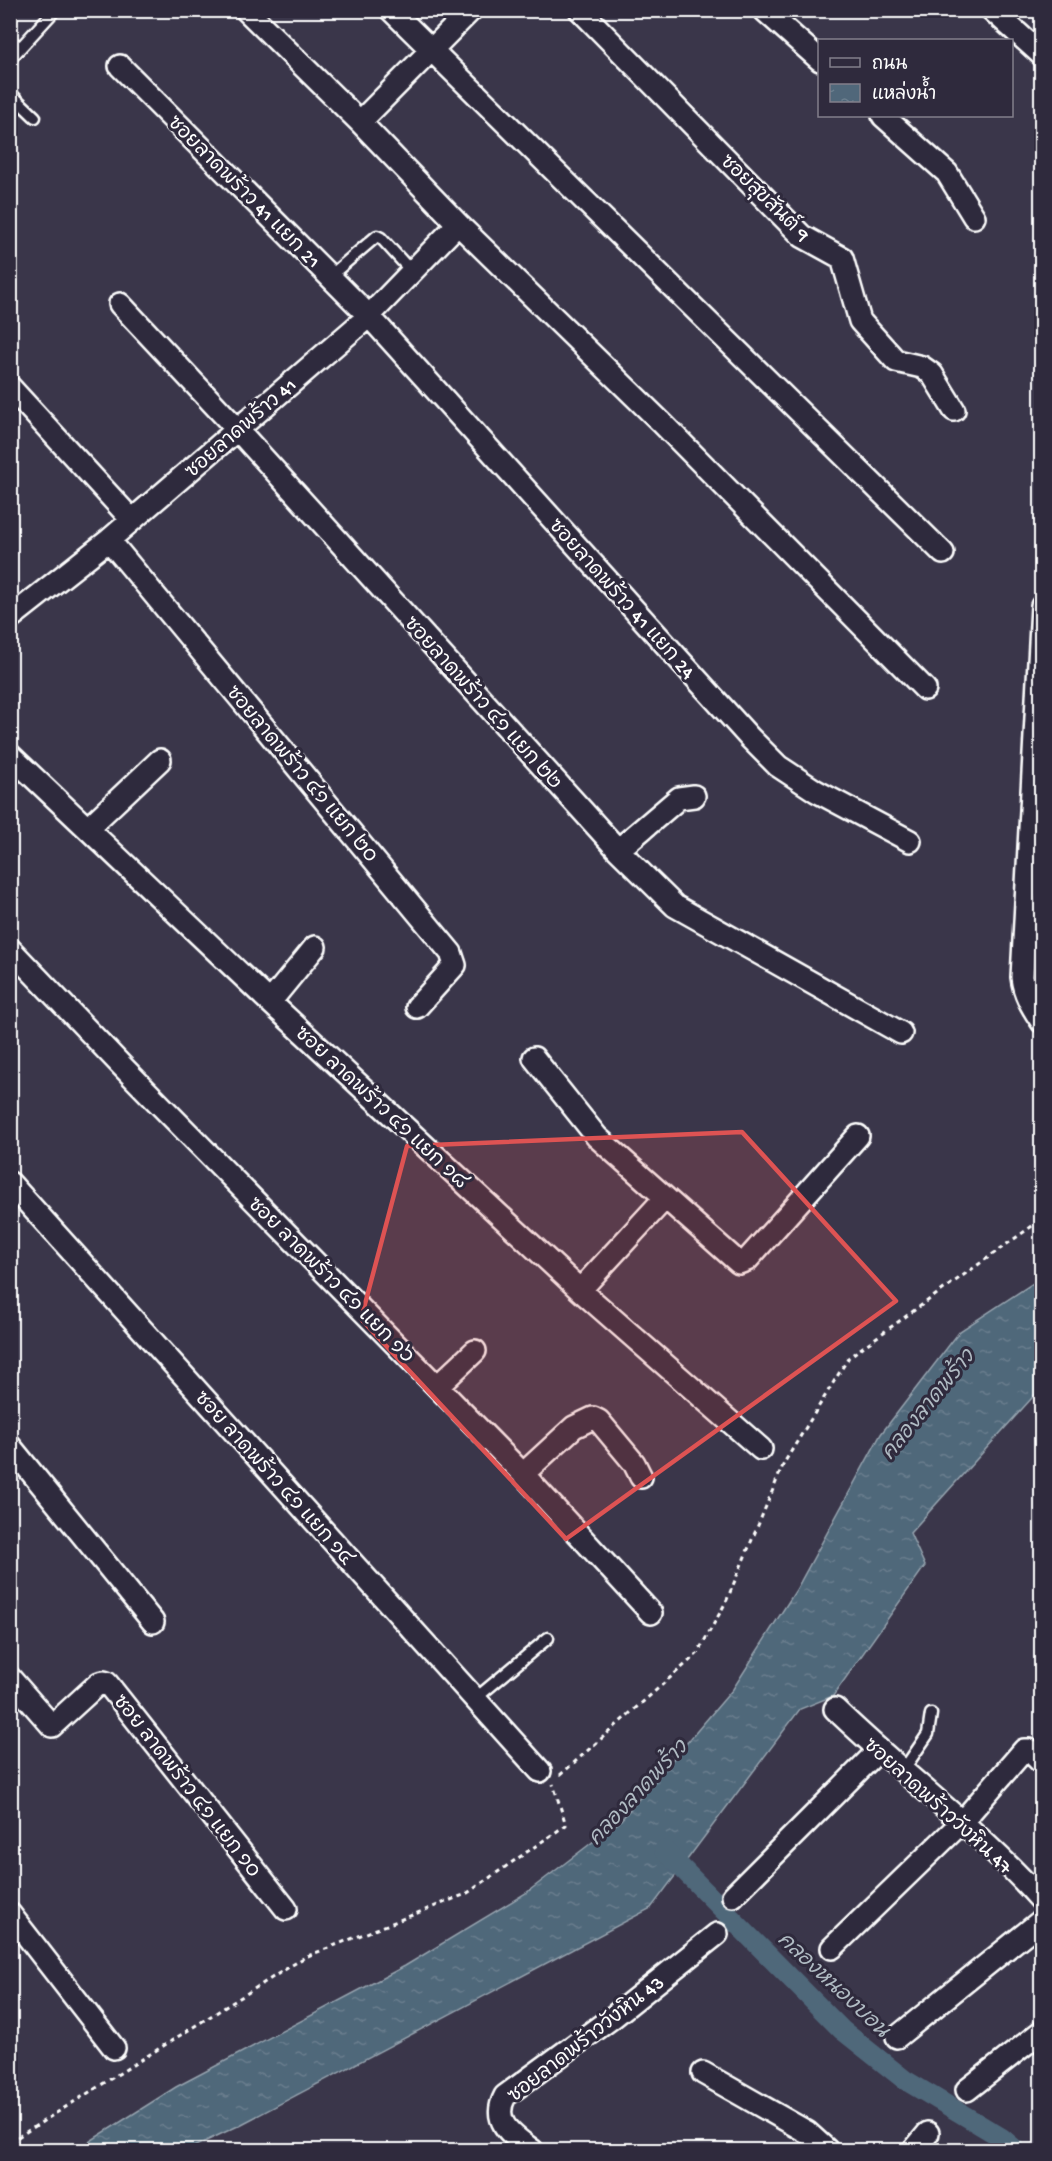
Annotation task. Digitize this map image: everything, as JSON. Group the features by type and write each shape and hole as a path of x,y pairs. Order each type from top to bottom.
{"street":[{"path":"246,10 360,122 458,224 662,423 925,689"},
{"path":"391,10 943,553"},
{"path":"360,122 471,10"},
{"name":"ซอยสุขสันต์ 9","path":"580,10 802,236 842,258 860,321 896,361 922,367 932,374 954,410"},
{"path":"764,10 818,59"},
{"path":"992,10 1041,55"},
{"name":"ซอยลาดพร้าว 41 แยก 21","path":"120,66 369,316"},
{"path":"884,117 947,173 974,217"},
{"name":"ซอยลาดพร้าว 41","path":"15,607 109,540 369,316 458,224"},
{"name":"ซอยลาดพร้าว ๔๑ แยก ๒๒","path":"120,304 237,429 618,850 675,906 901,1033"},
{"name":"ซอยลาดพร้าว 41 แยก 24","path":"369,316 750,738 778,766 816,790 910,841"},
{"path":"10,387 132,520"},
{"name":"ซอยลาดพร้าว ๔๑ แยก ๒๐","path":"109,540 451,953 455,965 417,1007"},
{"path":"1041,606 1022,976 1023,988 1041,1022"},
{"name":"ซอย ลาดพร้าว ๔๑ แยก ๑๘","path":"10,755 270,1002 580,1290 761,1449"},
{"path":"88,828 160,760"},
{"path":"618,850 679,798 694,796"},
{"path":"270,1002 315,947"},
{"name":"ซอย ลาดพร้าว ๔๑ แยก ๑๖","path":"10,949 523,1474 651,1613"},
{"path":"534,1058 597,1137 736,1262 742,1263 858,1136"},
{"name":"ซอย ลาดพร้าว ๔๑ แยก ๑๔","path":"10,1183 540,1771"},
{"path":"580,1290 665,1198"},
{"path":"438,1386 475,1351"},
{"path":"523,1474 574,1427 593,1418 599,1421 634,1463 641,1478"},
{"path":"10,1446 153,1622"},
{"name":"ซอย ลาดพร้าว ๔๑ แยก ๑๐","path":"10,1678 52,1726 99,1683 107,1683 286,1909"},
{"name":"ซอยลาดพร้าววังหิน 47","path":"835,1709 961,1823 1041,1901"},
{"path":"733,1896 878,1750"},
{"path":"832,1948 961,1823 1024,1750 1029,1750 1041,1763"},
{"path":"10,1914 114,2048"},
{"path":"897,2037 1041,1920"},
{"name":"ซอยลาดพร้าววังหิน 43","path":"521,2147 501,2121 500,2105 506,2096 613,2017 717,1934"},
{"path":"967,2090 1041,2031"},
{"path":"703,2073 807,2132 827,2151"},
{"path":"914,2151 928,2133"}],"lane":[{"path":"10,59 55,10"},
{"path":"10,40 20,48"},
{"path":"10,93 35,117"},
{"path":"330,276 376,236 381,238 412,272"},
{"path":"475,1699 548,1638"},
{"path":"902,1772 928,1734 931,1714"}],"path":[{"path":"10,2142 305,1957 466,1894 566,1825 552,1782 697,1654 726,1602 784,1463 849,1357 1041,1219"}],"highlighted area":[{"path":"742,1132 896,1301 566,1539 361,1319 407,1146"}],"water":[{"name":"คลองลาดพร้าว","path":"1041,1278 1041,1388 910,1533 925,1566 833,1696 800,1709 651,1908 238,2126 187,2150 76,2150 176,2087 405,1966 526,1893 620,1821 733,1689 796,1590 881,1434 960,1331"}],"waterway":[{"name":"คลองหนองบอน","path":"664,1850 842,2030 905,2080 1002,2138 1016,2150"}]}
